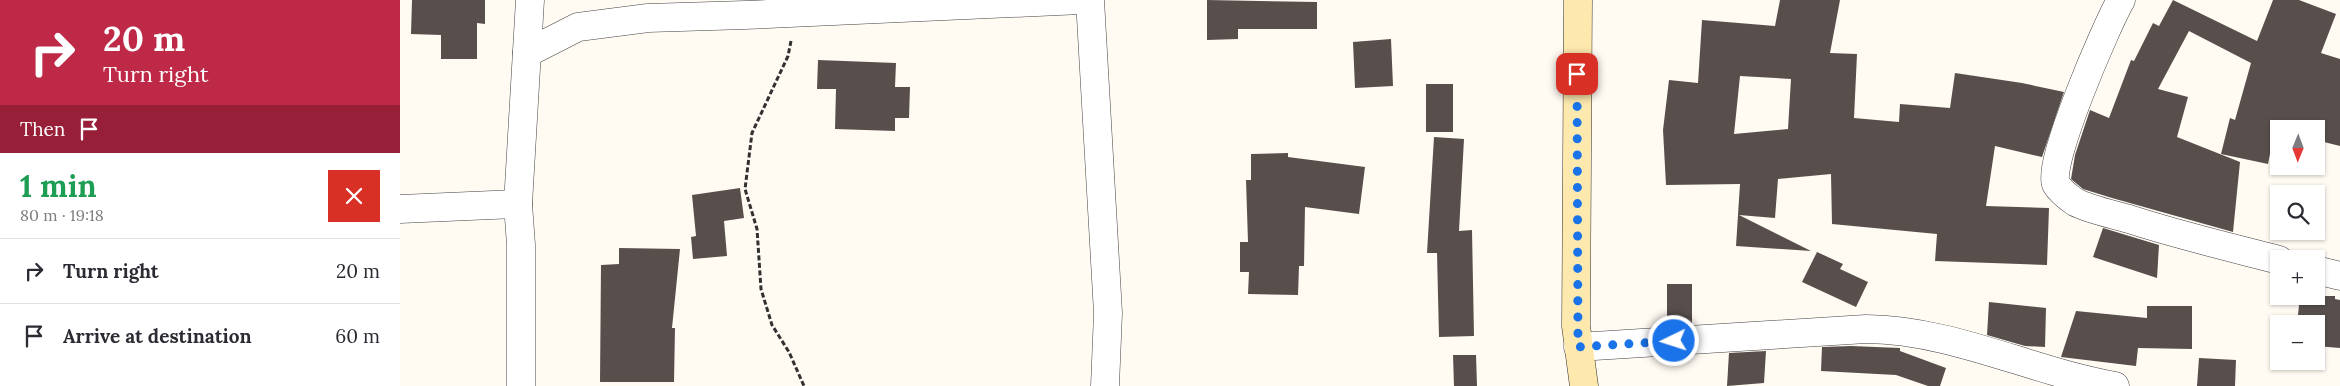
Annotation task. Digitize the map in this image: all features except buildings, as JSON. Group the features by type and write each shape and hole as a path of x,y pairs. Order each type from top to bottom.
{"main road":[{"path":"1578,0 1578,347 1584,386"}],"street":[{"path":"521,386 521,245 518,204 530,0"},
{"path":"527,53 578,27 648,18 1081,0"},
{"path":"1090,0 1108,313 1105,386"},
{"path":"2121,0 2089,69 2060,148 2053,173 2055,183 2064,194 2085,206 2270,258"},
{"path":"400,209 518,204"},
{"path":"2325,272 2340,276"},
{"path":"1578,347 1892,329 1929,334 2110,386"}],"path":[{"path":"795,13 788,56 752,133 745,189 756,229 761,289 772,325 789,352 804,386"}],"route":[{"path":"1577,74 1576,326 1578,347 1674,341"}]}
